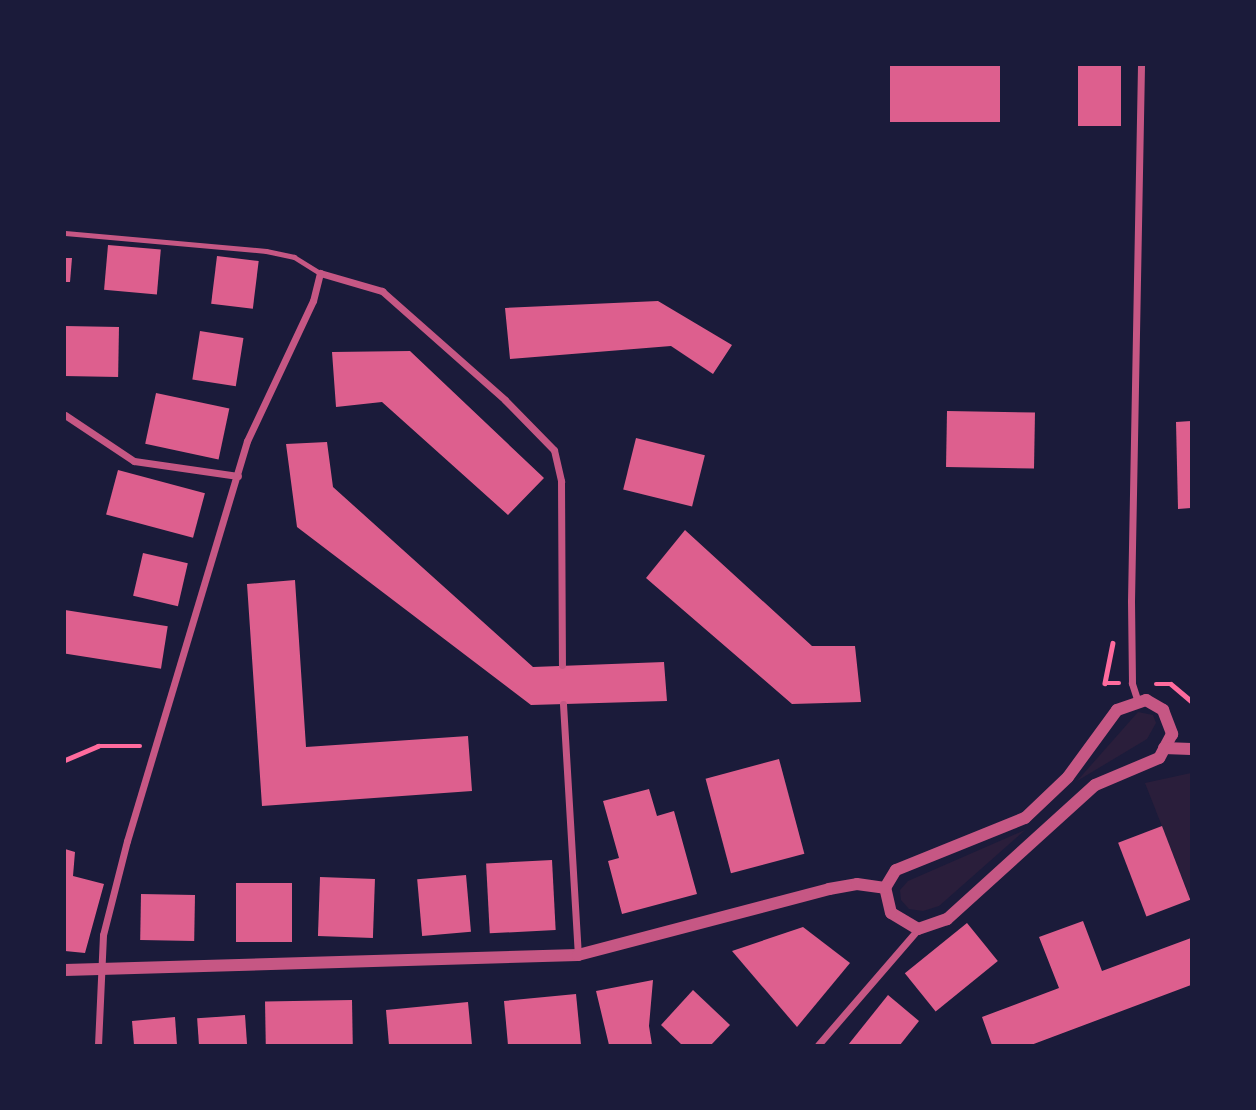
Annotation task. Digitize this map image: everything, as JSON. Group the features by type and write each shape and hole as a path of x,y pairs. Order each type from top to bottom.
{"street":[{"path":"1138,702 1132,683 1131,601 1141,65"},
{"path":"98,1045 103,935 111,902 257,413 298,335 320,273 382,291 505,400 554,450 561,481 562,666"},
{"path":"65,415 134,461 238,476"},
{"path":"818,1045 918,929 947,919 1095,786 1158,758 1172,734 1163,710 1146,700 1117,709 1068,777 1025,818 984,838 904,864 890,876 885,888 891,913 918,929"},
{"path":"563,704 578,955"},
{"path":"1164,748 1191,749"},
{"path":"65,970 578,955 829,889 857,884 885,888"}],"lane":[{"path":"65,233 266,251 295,257 320,273"}],"path":[{"path":"65,760 98,746 158,746"}],"shaded area":[{"path":"1138,712 1153,715 1156,723 1147,739 1077,781"},
{"path":"1191,773 1191,900 1145,783"},
{"path":"1025,830 939,906 923,911 909,909 901,900 900,890 908,881"}],"building":[{"path":"890,65 1000,65 1000,122 890,122"},
{"path":"1078,65 1121,65 1121,126 1078,126"},
{"path":"108,245 161,250 157,294 104,290"},
{"path":"217,256 259,261 253,309 211,304"},
{"path":"65,258 72,258 70,282 65,282"},
{"path":"658,301 732,345 713,374 671,346 510,359 505,308"},
{"path":"65,326 119,327 118,377 65,376"},
{"path":"200,331 243,338 236,386 192,379"},
{"path":"410,351 544,478 508,515 382,402 336,407 332,352"},
{"path":"156,393 229,409 219,459 145,444"},
{"path":"947,411 1035,413 1034,469 946,467"},
{"path":"1191,421 1191,508 1178,509 1176,422"},
{"path":"636,438 705,455 692,507 623,489"},
{"path":"327,442 333,487 533,667 664,662 667,701 531,705 297,527 286,444"},
{"path":"118,470 205,493 193,538 106,514"},
{"path":"685,530 812,646 855,646 861,702 792,704 646,578"},
{"path":"143,553 188,563 178,606 133,596"},
{"path":"295,580 306,747 468,736 472,791 262,806 247,584"},
{"path":"65,610 168,626 161,669 65,654"},
{"path":"779,759 804,854 731,873 706,779"},
{"path":"649,789 657,816 674,811 697,894 622,914 608,861 619,858 603,801"},
{"path":"1162,826 1190,900 1146,917 1118,843"},
{"path":"65,849 75,852 73,876 104,884 85,953 65,951"},
{"path":"552,860 556,930 490,933 486,863"},
{"path":"466,875 471,932 422,936 417,879"},
{"path":"320,877 375,879 373,938 318,936"},
{"path":"236,883 292,883 292,942 236,942"},
{"path":"141,894 195,895 194,941 140,940"},
{"path":"1083,921 1102,971 1191,938 1191,985 1031,1045 992,1045 982,1017 1059,988 1039,937"},
{"path":"967,923 998,961 936,1011 905,973"},
{"path":"803,927 850,963 797,1027 732,951"},
{"path":"653,980 649,1026 652,1045 609,1045 596,991"},
{"path":"693,990 730,1025 711,1045 682,1045 661,1025"},
{"path":"576,994 581,1045 508,1045 504,1001"},
{"path":"888,995 919,1021 900,1045 848,1045"},
{"path":"352,1000 353,1045 266,1045 265,1002"},
{"path":"468,1002 472,1045 389,1045 386,1010"},
{"path":"245,1015 247,1045 199,1045 197,1018"},
{"path":"175,1017 177,1045 134,1045 132,1021"}]}
